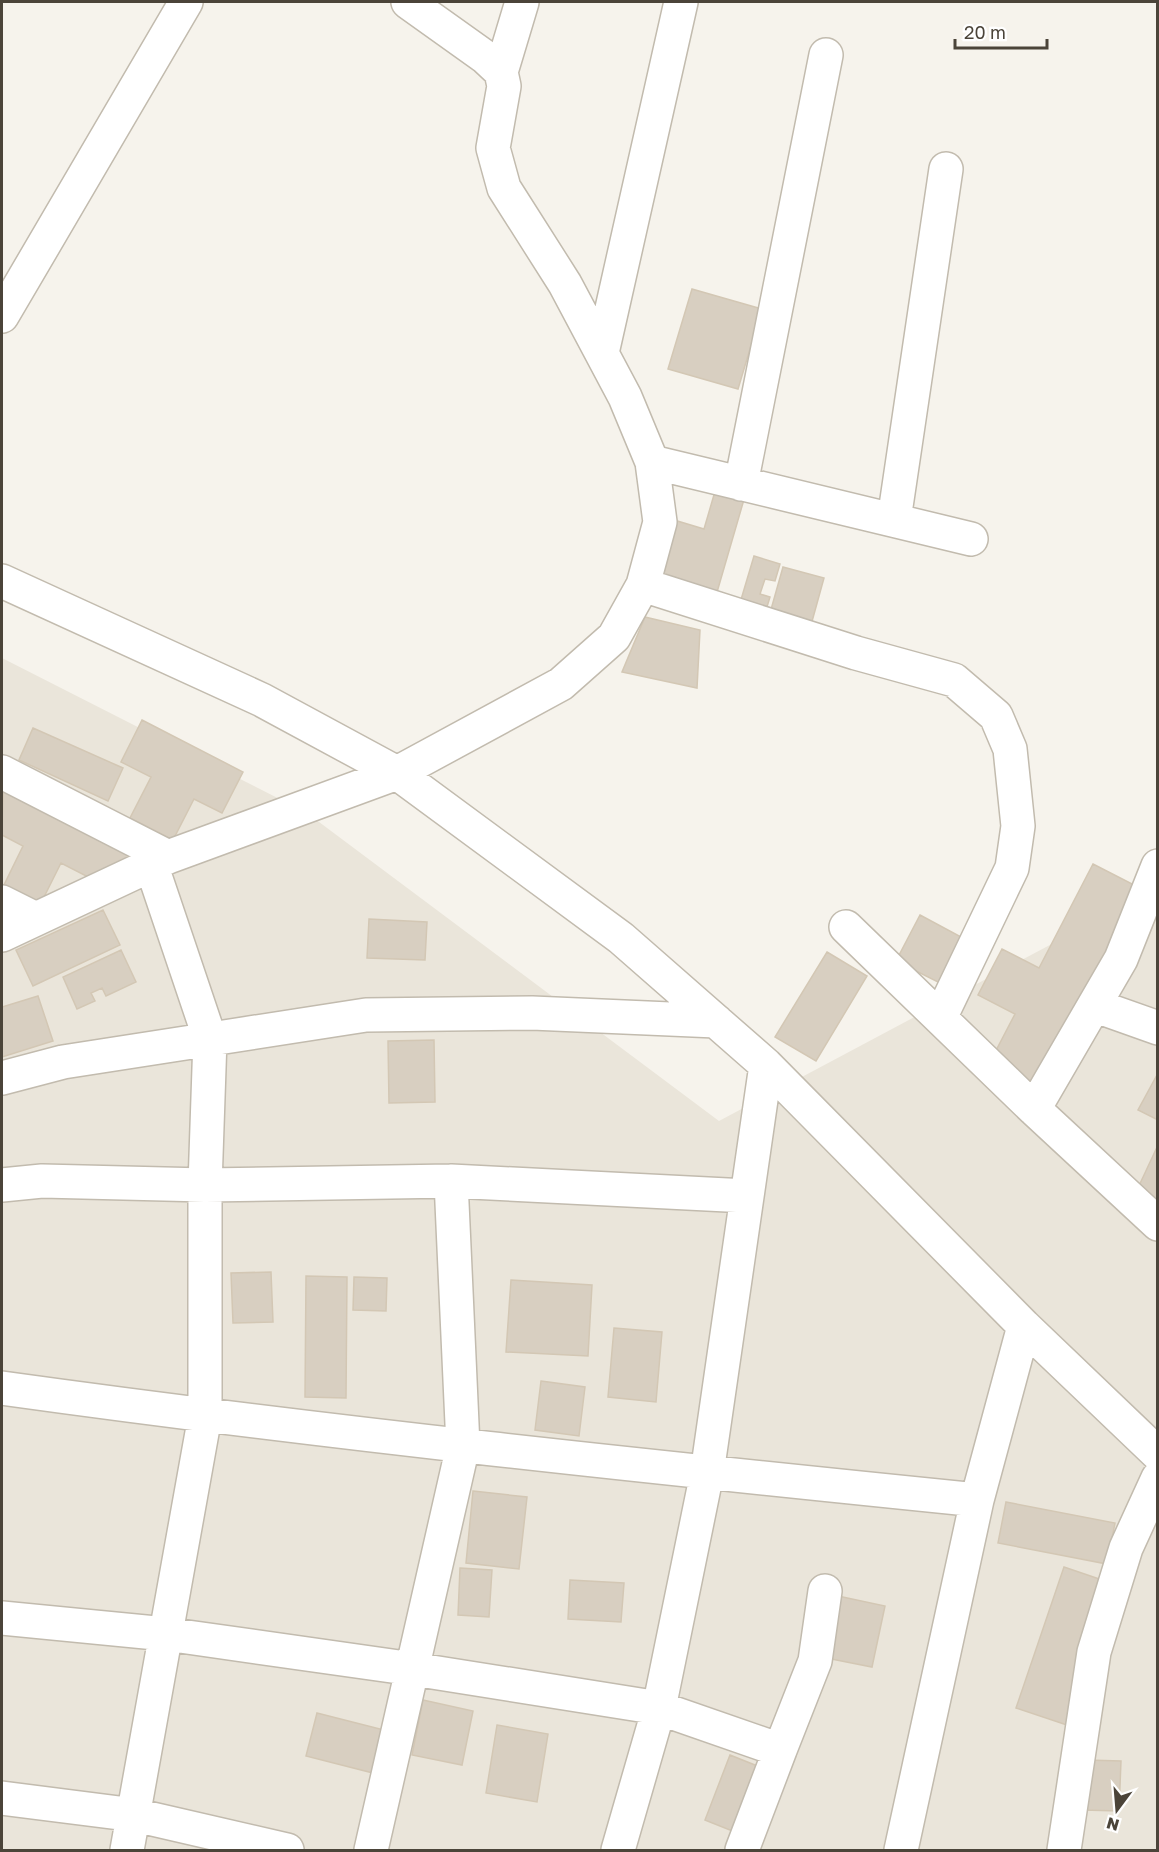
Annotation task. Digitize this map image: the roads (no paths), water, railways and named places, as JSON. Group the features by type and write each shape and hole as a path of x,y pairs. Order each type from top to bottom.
{"street":[{"path":"2,316 186,2"},
{"path":"408,2 485,57 501,72"},
{"path":"2,935 159,860 397,773 561,684 614,637 643,585 660,522 652,462 625,397 565,284 504,188 492,148 504,86 501,72 522,2"},
{"path":"602,353 681,2"},
{"path":"741,484 826,55"},
{"path":"894,520 946,169"},
{"path":"652,462 971,539"},
{"path":"2,581 262,700 397,773 621,938 766,1065 1024,1326 1158,1454"},
{"path":"643,585 856,653 954,680 996,716 1010,749 1018,826 1011,868 940,1018"},
{"path":"2,772 159,860 210,1039 205,1185 205,1416 127,1851"},
{"path":"1034,1109 1096,1006 1121,959 1158,867"},
{"path":"2,902 36,919"},
{"path":"846,927 1034,1109 1158,1224"},
{"path":"1096,1006 1158,1028"},
{"path":"2,1078 63,1062 366,1015 532,1013 716,1021"},
{"path":"618,1851 659,1708 707,1473 766,1065"},
{"path":"2,1185 42,1181 205,1185 451,1181 747,1196"},
{"path":"371,1851 463,1446 451,1181"},
{"path":"901,1851 977,1500 1024,1326"},
{"path":"2,1388 205,1416 463,1446 977,1500"},
{"path":"1064,1851 1094,1652 1126,1548 1158,1478"},
{"path":"742,1851 815,1661 825,1591"},
{"path":"2,1618 166,1634 413,1669 659,1708 780,1750"},
{"path":"2,1798 135,1815 287,1851"}]}
